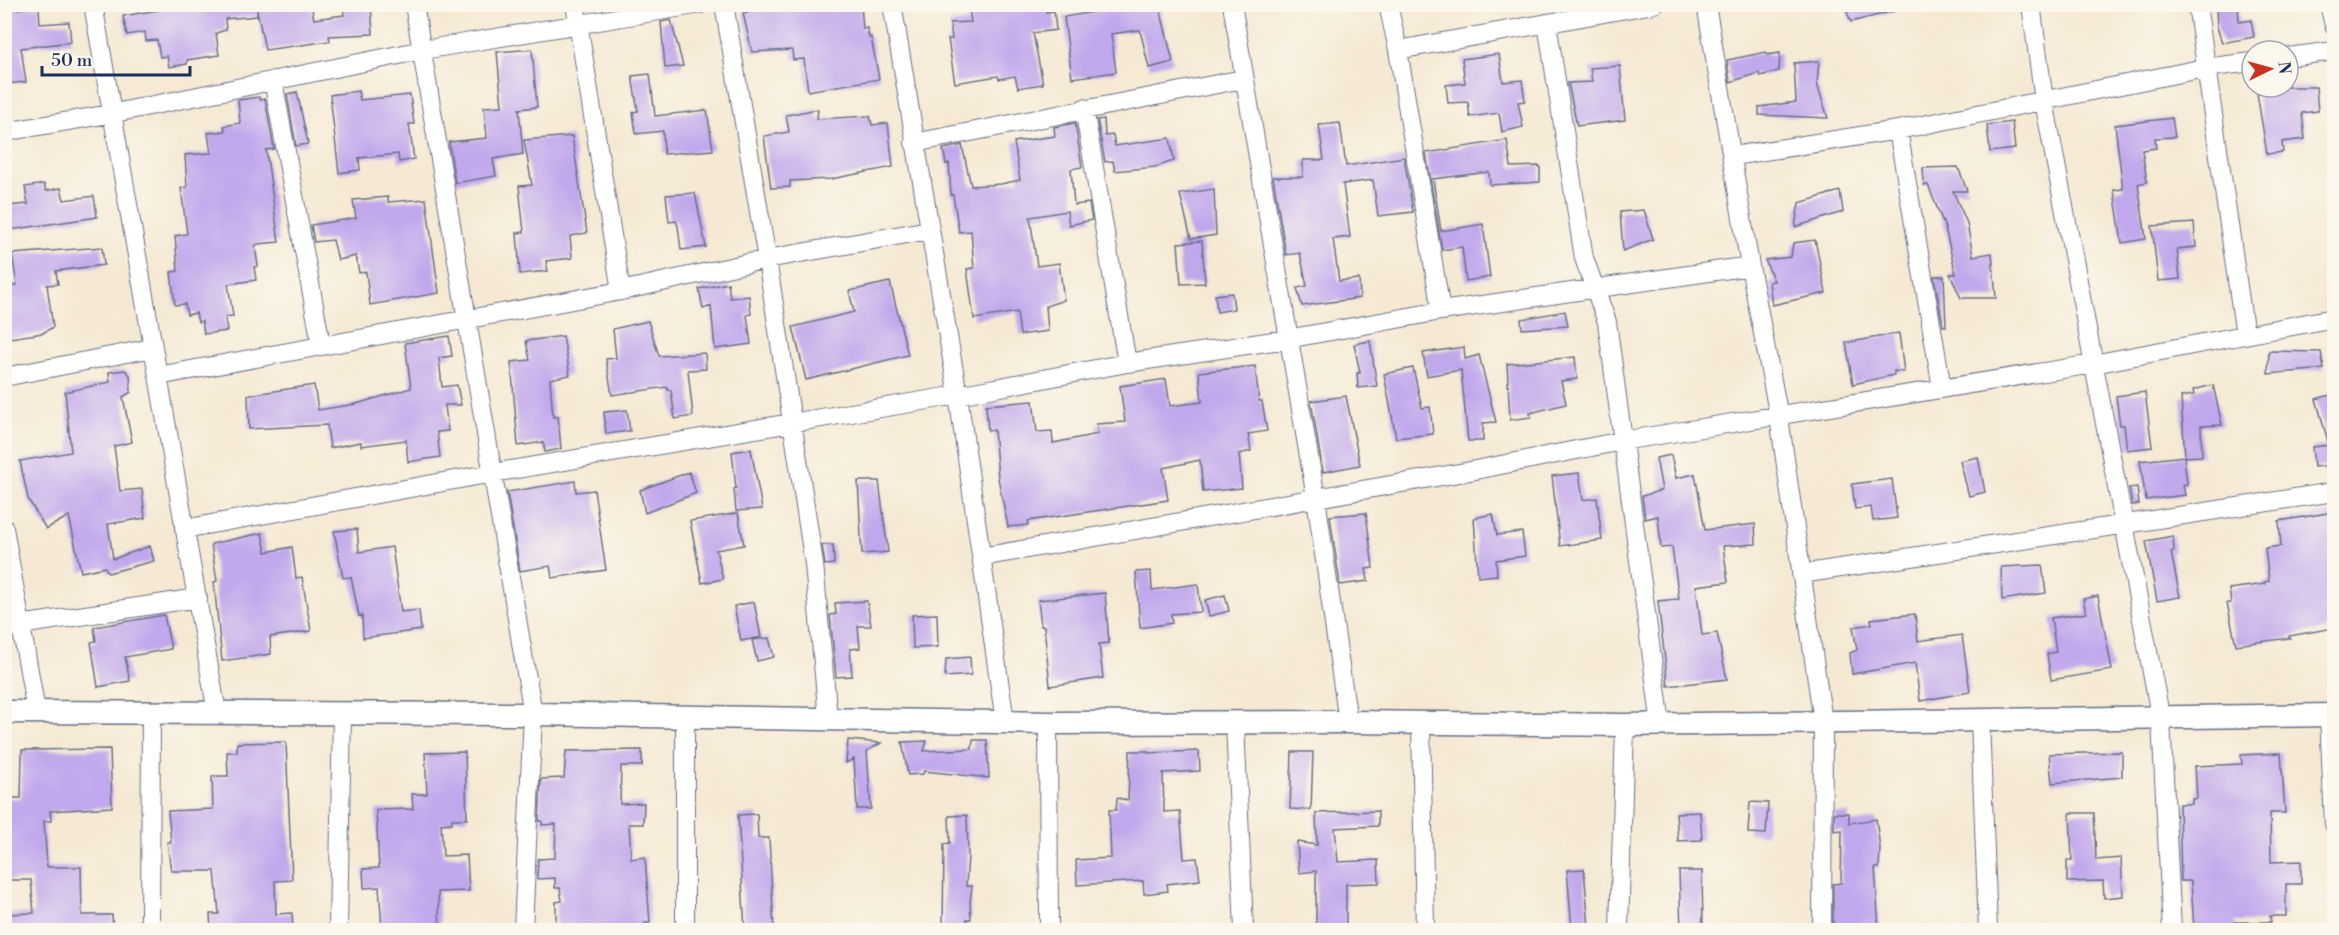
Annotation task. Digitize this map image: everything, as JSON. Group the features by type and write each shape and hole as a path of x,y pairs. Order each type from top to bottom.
{"street":[{"path":"93,4 110,114 217,713"},
{"path":"414,4 533,714 523,930"},
{"path":"575,4 621,291"},
{"path":"4,132 110,114 423,50 701,4"},
{"path":"724,4 767,259 814,564 828,719"},
{"path":"892,4 958,395 1005,722"},
{"path":"1232,4 1287,339 1316,498 1348,722"},
{"path":"1388,4 1398,50 1441,311"},
{"path":"1398,50 1654,4"},
{"path":"1706,4 1750,266 1779,417 1823,722 1822,930"},
{"path":"2031,4 2044,101 2161,720 2172,930"},
{"path":"2197,4 2245,335"},
{"path":"2329,4 2334,26"},
{"path":"1547,23 1584,258 1607,322 1661,725"},
{"path":"2300,55 2334,51"},
{"path":"1733,156 1898,130 2205,68 2240,64"},
{"path":"914,143 1084,108 1243,79"},
{"path":"273,80 321,344"},
{"path":"1084,108 1127,363"},
{"path":"1898,130 1942,388"},
{"path":"158,376 321,344 621,291 767,259 929,230"},
{"path":"184,529 493,473 958,395 1127,363 1287,339 1441,311 1750,266"},
{"path":"981,557 1622,441 2093,364 2334,318"},
{"path":"4,377 152,348"},
{"path":"1801,574 2334,492"},
{"path":"4,528 10,595 20,625 36,711"},
{"path":"20,625 198,598"},
{"path":"4,712 533,714 1048,723 1348,722 1625,725 2161,720 2332,715 2334,824"},
{"path":"338,930 342,713"},
{"path":"150,930 151,714"},
{"path":"685,718 685,930"},
{"path":"1980,720 1988,930"},
{"path":"1235,722 1244,930"},
{"path":"1048,723 1049,930"},
{"path":"1421,723 1425,930"},
{"path":"1619,930 1625,725"}],"building":[{"path":"164,4 311,4 314,19 344,15 343,4 371,4 373,34 329,36 330,41 265,50 257,10 257,16 225,19 226,30 216,33 219,55 187,60 187,64 169,67 167,56 160,57 157,40 146,41 145,32 127,35 123,16 164,9"},
{"path":"791,4 861,4 863,29 867,28 869,38 871,37 879,79 808,91 804,59 793,60 792,50 752,52 743,13"},
{"path":"1006,4 1045,4 1046,12 1054,11 1056,30 1033,33 1043,84 1018,88 1015,76 999,79 998,76 955,83 948,39 952,39 950,23 971,22 969,10"},
{"path":"1122,4 1159,4 1173,62 1149,68 1140,30 1111,34 1116,72 1072,78 1064,17 1122,7"},
{"path":"1856,4 1897,4 1898,10 1851,22 1845,7"},
{"path":"2216,4 2238,4 2239,22 2251,20 2254,37 2222,43 2217,27"},
{"path":"39,7 40,24 69,22 71,42 21,48 26,82 4,84 4,10"},
{"path":"671,20 683,66 665,68 661,22"},
{"path":"532,49 537,107 519,109 523,154 493,159 496,176 455,183 449,142 487,138 484,107 502,106 497,52"},
{"path":"1766,52 1767,55 1780,53 1779,71 1760,76 1759,73 1730,82 1727,60"},
{"path":"1499,54 1503,82 1522,80 1525,101 1518,102 1523,127 1502,132 1499,113 1470,117 1468,102 1448,103 1446,85 1465,83 1462,59"},
{"path":"1819,61 1817,84 1828,118 1759,115 1759,107 1796,102 1794,63"},
{"path":"1620,66 1625,120 1577,126 1568,83 1592,82 1590,68"},
{"path":"650,74 655,116 707,110 713,150 664,154 663,131 636,134 633,112 638,111 632,76"},
{"path":"2300,87 2316,87 2318,111 2302,113 2305,139 2282,142 2283,152 2267,154 2258,99 2300,99"},
{"path":"358,91 360,100 410,95 414,124 409,124 414,159 399,162 398,154 359,158 360,170 339,173 330,95"},
{"path":"297,92 308,144 296,146 287,94"},
{"path":"259,97 260,100 265,99 274,149 266,150 279,242 255,246 258,266 254,267 256,280 228,284 233,316 225,317 227,331 204,334 202,321 198,322 196,313 187,315 185,304 175,305 171,272 178,271 175,236 187,234 181,188 187,187 185,155 211,153 208,133 225,131 224,126 240,123 238,100"},
{"path":"818,109 817,119 870,116 872,125 888,123 893,167 831,179 790,181 790,187 771,188 764,136 789,132 786,115"},
{"path":"2172,118 2175,137 2155,138 2156,148 2142,150 2147,182 2138,184 2146,239 2122,243 2114,190 2123,189 2115,125"},
{"path":"1104,119 1105,136 1113,135 1115,146 1170,138 1174,161 1155,167 1115,171 1113,161 1105,162 1097,120"},
{"path":"2012,122 2015,149 1990,152 1987,125"},
{"path":"1075,123 1082,167 1071,169 1074,205 1089,203 1092,220 1069,225 1067,211 1030,217 1037,266 1059,263 1064,300 1046,306 1048,331 1020,335 1017,312 974,319 967,269 974,268 971,231 959,232 953,195 951,195 949,163 946,164 943,149 962,145 971,186 1001,184 1020,180 1014,142 1055,136 1054,127"},
{"path":"1340,123 1346,166 1404,157 1413,212 1378,216 1373,180 1343,184 1350,237 1333,239 1339,281 1359,279 1360,298 1302,306 1297,288 1307,286 1300,253 1286,255 1273,177 1303,177 1303,160 1324,160 1319,125"},
{"path":"572,136 587,233 570,236 572,258 546,261 548,271 520,274 517,233 524,232 519,186 532,185 524,140"},
{"path":"1507,140 1511,167 1540,166 1540,182 1490,185 1489,172 1433,179 1441,231 1483,224 1490,277 1466,281 1462,247 1442,250 1426,153"},
{"path":"1958,167 1967,191 1953,191 1967,223 1973,256 1992,253 1996,298 1961,298 1950,274 1956,274 1945,228 1928,185 1924,185 1923,168"},
{"path":"44,184 46,191 61,188 64,200 94,196 97,217 10,230 8,206 28,204 25,187"},
{"path":"1214,189 1216,235 1191,239 1180,194"},
{"path":"1840,191 1843,212 1795,227 1799,203"},
{"path":"695,193 706,247 681,250 676,221 669,222 666,195"},
{"path":"388,197 388,202 426,199 439,293 370,305 366,272 359,273 356,256 338,260 333,240 314,242 311,225 356,218 353,200"},
{"path":"1644,210 1653,239 1623,251 1620,212"},
{"path":"2194,223 2196,247 2177,249 2180,279 2158,281 2152,226"},
{"path":"1815,240 1826,293 1772,305 1769,282 1774,281 1765,260 1791,257 1793,243"},
{"path":"1202,241 1205,283 1181,284 1178,243"},
{"path":"102,247 104,265 56,271 58,284 47,285 53,327 43,333 4,339 4,287 17,285 12,254"},
{"path":"1934,276 1944,276 1946,326 1943,326"},
{"path":"890,282 908,355 806,380 793,327 854,312 849,291"},
{"path":"728,283 730,298 749,296 751,314 747,315 751,344 715,349 711,306 703,309 699,289"},
{"path":"1232,293 1234,309 1217,312 1215,295"},
{"path":"1565,311 1568,326 1522,329 1521,319"},
{"path":"648,321 659,356 705,353 706,369 688,370 693,416 675,419 671,390 667,387 612,395 606,359 616,358 613,329"},
{"path":"1899,333 1904,372 1894,371 1894,375 1853,384 1846,343"},
{"path":"449,336 452,356 439,358 442,387 457,385 461,405 445,405 448,431 437,432 440,457 408,462 406,440 361,446 361,442 330,448 327,425 249,429 248,395 314,385 318,410 356,404 411,388 405,343"},
{"path":"563,336 570,375 550,379 553,417 558,416 561,449 545,452 543,442 518,446 511,362 530,360 526,341"},
{"path":"1370,341 1377,386 1358,388 1357,373 1360,373 1354,344"},
{"path":"1464,347 1465,359 1479,355 1496,422 1483,423 1483,441 1468,441 1461,370 1427,376 1423,353"},
{"path":"2269,351 2321,352 2324,369 2268,374"},
{"path":"1575,357 1577,379 1561,381 1566,404 1530,413 1531,417 1510,420 1507,364"},
{"path":"1255,366 1259,401 1262,401 1267,431 1248,434 1251,451 1239,454 1242,488 1203,492 1200,460 1163,468 1168,500 1028,521 1028,525 1008,527 998,478 994,430 988,431 986,405 1033,401 1037,432 1052,431 1053,443 1098,434 1096,424 1125,422 1120,386 1166,379 1170,406 1202,402 1199,372"},
{"path":"1413,368 1422,408 1430,407 1433,434 1396,438 1384,374"},
{"path":"125,370 130,375 131,392 123,397 132,442 114,446 120,491 142,489 145,518 108,524 113,559 150,546 154,561 108,573 105,567 81,572 69,516 46,529 28,499 20,461 71,452 65,392 110,382 109,372"},
{"path":"2213,385 2222,425 2201,426 2202,456 2185,457 2181,397 2194,395 2193,390"},
{"path":"2145,392 2152,447 2127,450 2124,425 2120,425 2116,396"},
{"path":"2334,394 2334,465 2314,467 2312,447 2329,445 2316,399"},
{"path":"1346,396 1360,465 1323,472 1311,401"},
{"path":"627,410 630,431 606,434 604,412"},
{"path":"751,449 762,509 736,511 732,452"},
{"path":"1671,455 1676,478 1695,474 1705,530 1755,524 1756,544 1723,546 1728,582 1696,586 1702,635 1717,633 1727,679 1668,686 1658,601 1679,599 1672,547 1661,548 1658,516 1645,519 1642,496 1662,490 1656,458"},
{"path":"2184,456 2187,484 2183,485 2185,495 2146,500 2140,461"},
{"path":"1978,457 1985,492 1969,496 1960,461"},
{"path":"689,472 696,493 645,513 640,490"},
{"path":"1579,473 1583,500 1597,498 1602,540 1560,546 1552,476"},
{"path":"1892,479 1897,518 1873,521 1871,507 1855,509 1852,484"},
{"path":"575,481 576,492 594,490 606,570 552,578 550,566 520,571 507,492"},
{"path":"858,481 879,481 888,552 862,554"},
{"path":"2137,487 2139,504 2132,505 2129,488"},
{"path":"2334,512 2334,582 2330,583 2334,628 2289,636 2290,638 2236,645 2227,603 2231,603 2229,589 2265,584 2264,582 2269,581 2265,548 2281,546 2279,521"},
{"path":"738,513 744,545 716,550 723,579 702,583 690,521"},
{"path":"1366,513 1373,568 1366,569 1368,581 1340,585 1330,516"},
{"path":"1493,514 1497,535 1522,532 1525,556 1496,560 1497,575 1478,577 1474,518"},
{"path":"357,529 359,552 392,547 401,612 419,610 421,630 363,638 362,615 359,616 351,577 343,578 334,531"},
{"path":"262,533 266,552 292,547 296,578 302,577 311,631 270,637 271,654 222,661 214,582 217,581 211,544"},
{"path":"2173,536 2174,551 2171,552 2180,597 2157,601 2146,541"},
{"path":"822,545 833,545 834,564 825,565"},
{"path":"2042,565 2046,593 2002,600 2001,567"},
{"path":"1151,571 1152,590 1198,584 1201,612 1171,614 1172,623 1140,628 1136,572"},
{"path":"1105,593 1109,643 1099,644 1103,678 1050,686 1044,626 1041,626 1038,600"},
{"path":"1225,595 1229,611 1209,616 1205,600"},
{"path":"2098,596 2112,670 2051,680 2047,654 2056,652 2051,618 2086,613 2083,599"},
{"path":"867,601 871,626 858,626 860,648 850,649 852,676 836,677 830,615 836,614 835,603"},
{"path":"754,602 761,637 741,641 734,606"},
{"path":"937,614 938,647 913,648 912,615"},
{"path":"1915,614 1918,641 1962,635 1970,692 1920,701 1915,663 1852,674 1850,653 1857,650 1853,627 1872,624 1871,619"},
{"path":"164,615 171,649 125,657 130,681 98,687 91,642 96,641 94,627"},
{"path":"769,638 774,657 757,661 752,640"},
{"path":"970,657 971,675 945,677 946,659"},
{"path":"848,740 881,743 867,751 871,809 857,809 854,759 846,763"},
{"path":"973,740 987,740 989,778 924,771 923,774 908,775 902,742 927,741 924,751 972,749"},
{"path":"286,742 292,880 275,881 276,914 292,913 293,930 211,930 210,914 219,914 215,871 171,871 167,842 171,842 168,811 213,809 212,776 228,776 227,752 237,752 237,743"},
{"path":"110,749 112,807 50,811 51,821 44,821 47,867 81,867 82,915 112,915 113,930 4,930 4,914 34,913 31,880 4,880 4,798 21,798 22,750"},
{"path":"642,750 642,766 621,766 620,804 644,803 643,824 629,824 631,859 645,857 650,923 645,923 646,930 556,928 556,902 562,901 560,888 555,888 555,878 537,879 538,859 555,858 556,824 542,825 542,821 539,821 541,779 564,778 566,751"},
{"path":"1130,751 1148,751 1148,753 1199,751 1200,771 1163,773 1164,812 1180,811 1184,859 1197,858 1200,880 1167,884 1168,891 1144,894 1143,881 1077,885 1076,860 1111,858 1109,810 1116,810 1117,798 1128,800"},
{"path":"465,752 467,819 452,819 452,823 441,824 443,856 467,855 469,891 438,892 440,928 382,929 379,887 364,888 363,869 379,868 376,810 413,809 412,794 427,794 425,753"},
{"path":"1292,752 1313,752 1311,810 1290,809"},
{"path":"2122,752 2122,777 2052,783 2049,754"},
{"path":"2281,753 2285,813 2270,813 2271,862 2301,861 2301,884 2286,884 2286,916 2270,916 2271,922 2235,922 2236,930 2194,930 2191,881 2181,881 2179,804 2192,804 2192,799 2197,798 2195,766 2242,764 2241,755"},
{"path":"1750,802 1768,803 1766,834 1748,833"},
{"path":"1378,811 1378,826 1335,828 1338,862 1378,860 1379,883 1346,884 1346,930 1316,930 1316,871 1299,873 1297,842 1317,845 1316,813"},
{"path":"1700,812 1702,840 1678,841 1676,813"},
{"path":"1834,813 1849,813 1849,823 1876,819 1880,848 1879,868 1875,868 1879,930 1833,930 1833,884 1841,883 1842,830 1834,831"},
{"path":"2070,813 2094,813 2096,860 2121,858 2123,896 2104,898 2103,881 2067,882 2067,860 2072,860"},
{"path":"757,814 758,838 769,838 774,930 745,930 738,815"},
{"path":"967,815 966,886 972,886 971,919 967,919 966,930 943,930 944,844 950,843 949,816"},
{"path":"1584,869 1589,927 1572,929 1567,870"},
{"path":"1679,871 1702,871 1703,930 1681,930"}]}
